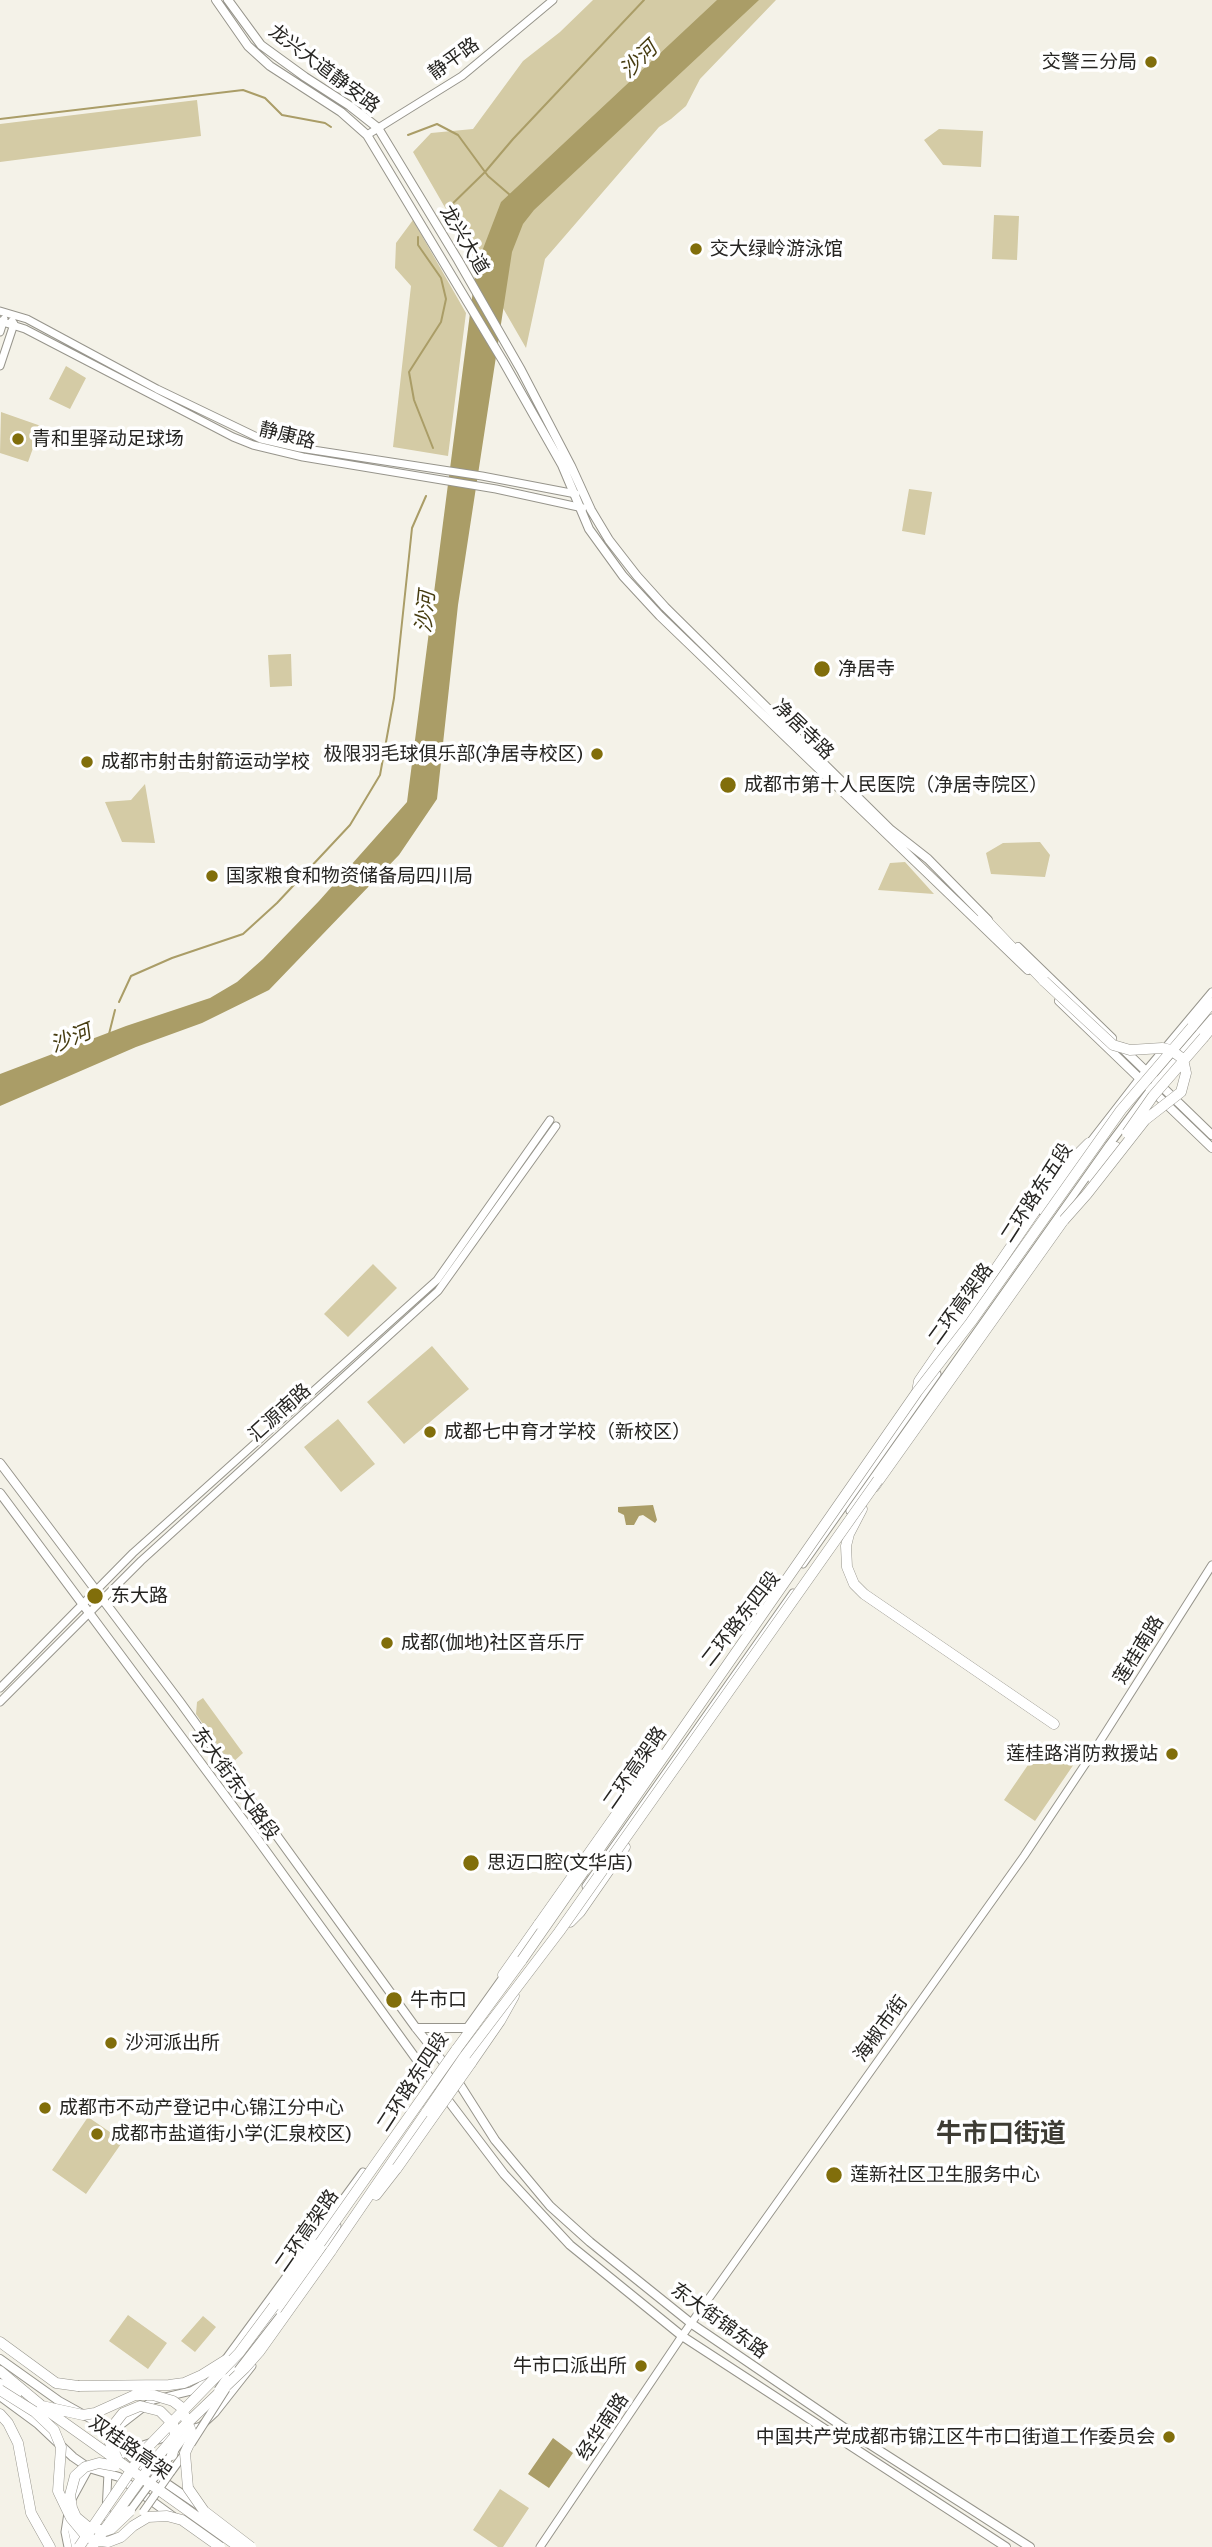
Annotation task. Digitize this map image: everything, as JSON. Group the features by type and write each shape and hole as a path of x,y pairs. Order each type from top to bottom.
{"highway":[{"path":"983,917 1044,981 1113,1045 1130,1050 1171,1050 1183,1059 1186,1073 1181,1092 1145,1120 1064,1220"},
{"name":"二环高架路","path":"78,2547 145,2451 239,2353 704,1708 918,1392 1121,1110 1212,1003"},
{"name":"二环高架路","path":"92,2547 153,2461 181,2429 259,2352 464,2057 559,1932 1153,1096 1212,1027"},
{"path":"918,1392 919,1381 1066,1166 1089,1143"},
{"path":"878,1480 849,1534 845,1557 854,1584 864,1594 1055,1724"},
{"path":"559,1932 580,1912 696,1745 704,1708"},
{"path":"503,1975 645,1771 704,1708"},
{"path":"368,2203 387,2183 500,2021 523,1980"},
{"path":"0,2342 56,2383 78,2386 150,2387 184,2383 239,2353"},
{"path":"0,2371 39,2409 54,2430 61,2447 58,2491 71,2518 78,2547"},
{"name":"双桂路高架","path":"0,2377 115,2467 229,2547"},
{"name":"双桂路高架","path":"0,2384 39,2409"},
{"path":"0,2390 39,2409 83,2415 95,2413 135,2395 162,2396 181,2407 191,2431 185,2453 186,2478 194,2499 204,2511 251,2547"},
{"path":"0,2390 35,2412 54,2430"},
{"path":"130,2511 111,2529 105,2531 88,2527 76,2517 72,2508 70,2495 75,2476 85,2467 99,2463 115,2467 109,2433 123,2413 140,2406 160,2411 173,2424 176,2440 172,2455"},
{"path":"0,2414 18,2443 31,2513 50,2547"},
{"name":"双桂路高架","path":"115,2467 239,2547"},
{"path":"71,2518 86,2536 102,2542 121,2537 148,2517 167,2516 182,2520 220,2547"}],"main road":[{"name":"静平路","path":"367,135 462,76 553,0"},
{"name":"龙兴大道静安路","path":"228,1 261,45 305,78 350,106 377,128"},
{"path":"217,3 228,1"},
{"name":"龙兴大道静安路","path":"217,3 248,46 270,66 341,112 367,135"},
{"name":"龙兴大道","path":"377,128 521,370"},
{"name":"龙兴大道","path":"367,135 503,361"},
{"path":"0,332 3,311"},
{"path":"0,366 14,324 3,311"},
{"name":"静康路","path":"3,311 27,319 169,395 261,439 300,448 482,476 586,496"},
{"name":"静康路","path":"2,321 14,324 253,445 303,457 481,486 591,510"},
{"name":"净居寺路","path":"503,361 562,465 578,506 598,543 623,576 660,615 1143,1074 1157,1082 1212,1135"},
{"name":"净居寺路","path":"521,370 591,510 609,540 665,607 891,830 928,859 983,917 995,925 1143,1074"},
{"name":"二环路东五段","path":"810,1561 1089,1143 1212,992"},
{"name":"二环路东五段","path":"810,1561 1151,1089 1212,1018"},
{"path":"1143,1074 1151,1089 1212,1148"},
{"name":"汇源南路","path":"0,1688 133,1553 437,1280 553,1123 438,1291 141,1560 0,1702"},
{"name":"东大街东大路段","path":"0,1463 203,1733 443,2063"},
{"name":"东大街东大路段","path":"0,1493 443,2094"},
{"name":"二环路东四段","path":"105,2547 226,2378 368,2203 704,1708 810,1561"},
{"name":"二环路东四段","path":"117,2547 185,2453 244,2361 301,2286 376,2168 434,2084 443,2063 503,1975 515,1964 697,1702 810,1561"},
{"name":"莲桂南路","path":"1094,1751 1212,1565"},
{"name":"海椒市街","path":"692,2323 1024,1856 1094,1751"},
{"path":"416,2028 466,2028"},
{"name":"东大街锦东路","path":"443,2063 495,2140 550,2206 590,2242 692,2323 852,2433 1030,2547"},
{"name":"东大街锦东路","path":"443,2094 504,2174 570,2245 682,2336 1006,2547"},
{"path":"113,2431 153,2400 191,2391 207,2379 251,2325 363,2172 376,2168"},
{"path":"117,2547 106,2512 115,2467 125,2451 201,2426 215,2413 232,2394 326,2265 343,2235"},
{"name":"经华南路","path":"540,2547 692,2323"},
{"path":"0,2359 62,2403 113,2431 125,2451 138,2465 257,2547"},
{"path":"0,2396 42,2428 72,2457 89,2468 115,2467"},
{"path":"42,2428 62,2403"},
{"path":"115,2467 119,2477 214,2547"},
{"path":"68,2547 65,2532 69,2504 89,2468"}],"shaded area":[{"path":"593,0 776,0 700,79 686,106 659,127 545,259 526,348 413,152 431,133 473,129 523,61 560,32"},
{"path":"717,0 759,0 534,210 523,224 512,252 458,605 437,799 399,855 269,990 202,1023 136,1047 0,1106 0,1074 126,1026 210,998 237,982 319,901 407,802 476,267 501,202"},
{"path":"197,100 201,136 0,162 0,124"},
{"path":"939,129 983,131 981,167 943,165 924,140"},
{"path":"994,215 1019,216 1017,260 992,259"},
{"path":"413,220 466,313 448,456 393,447 411,286 395,268 396,243"},
{"name":"青和里驿动足球场","path":"66,366 86,378 70,409 49,399"},
{"name":"青和里驿动足球场","path":"1,412 41,426 28,462 0,453"},
{"path":"909,489 932,492 925,535 902,531"},
{"path":"291,654 292,686 270,687 268,655"},
{"path":"145,784 155,843 122,842 105,802 131,800"},
{"path":"1040,842 1050,855 1045,877 991,874 986,853 1003,843"},
{"path":"905,862 934,894 878,890 890,863"},
{"path":"373,1264 397,1288 348,1337 324,1314"},
{"path":"432,1346 469,1389 404,1444 367,1402"},
{"path":"338,1419 375,1464 341,1492 304,1447"},
{"path":"653,1505 657,1520 655,1523 643,1515 639,1516 634,1525 626,1525 624,1515 618,1512 618,1507"},
{"path":"203,1698 243,1753 231,1764 196,1714 197,1702"},
{"path":"1043,1743 1074,1764 1035,1821 1004,1800"},
{"path":"88,2117 123,2141 86,2194 52,2170"},
{"path":"128,2315 167,2343 148,2369 109,2341"},
{"path":"203,2316 216,2327 195,2352 181,2341"},
{"path":"553,2438 573,2453 549,2488 528,2474"},
{"path":"500,2489 529,2508 503,2547 498,2547 473,2530"}],"waterway":[{"path":"443,213 485,172 644,0"},
{"path":"0,119 243,90 265,98 282,115 325,123 331,127"},
{"path":"408,135 437,124 458,135 488,176 510,195"},
{"path":"418,237 418,245 441,278 446,299 441,322 409,372 414,400 433,448"},
{"name":"沙河","path":"119,1002 131,976 172,958 243,934 277,903 350,825 380,775 394,698 412,528 426,496"},
{"path":"109,1034 115,1010"}],"place":[{"name":"交警三分局","path":"1151,62"},
{"name":"交大绿岭游泳馆","path":"696,249"},
{"name":"青和里驿动足球场","path":"18,439"},
{"name":"净居寺","path":"822,669"},
{"name":"极限羽毛球俱乐部(净居寺校区)","path":"597,754"},
{"name":"成都市射击射箭运动学校","path":"87,762"},
{"name":"成都市第十人民医院（净居寺院区）","path":"728,785"},
{"name":"国家粮食和物资储备局四川局","path":"212,876"},
{"name":"成都七中育才学校（新校区）","path":"430,1432"},
{"name":"东大路","path":"95,1596"},
{"name":"成都(伽地)社区音乐厅","path":"387,1643"},
{"name":"莲桂路消防救援站","path":"1172,1754"},
{"name":"思迈口腔(文华店)","path":"471,1863"},
{"name":"牛市口","path":"394,2000"},
{"name":"沙河派出所","path":"111,2043"},
{"name":"成都市不动产登记中心锦江分中心","path":"45,2108"},
{"name":"成都市盐道街小学(汇泉校区)","path":"97,2134"},
{"name":"莲新社区卫生服务中心","path":"834,2175"},
{"name":"牛市口派出所","path":"641,2366"},
{"name":"中国共产党成都市锦江区牛市口街道工作委员会","path":"1169,2437"}],"district":[{"name":"牛市口街道","path":"1001,2134"}]}
